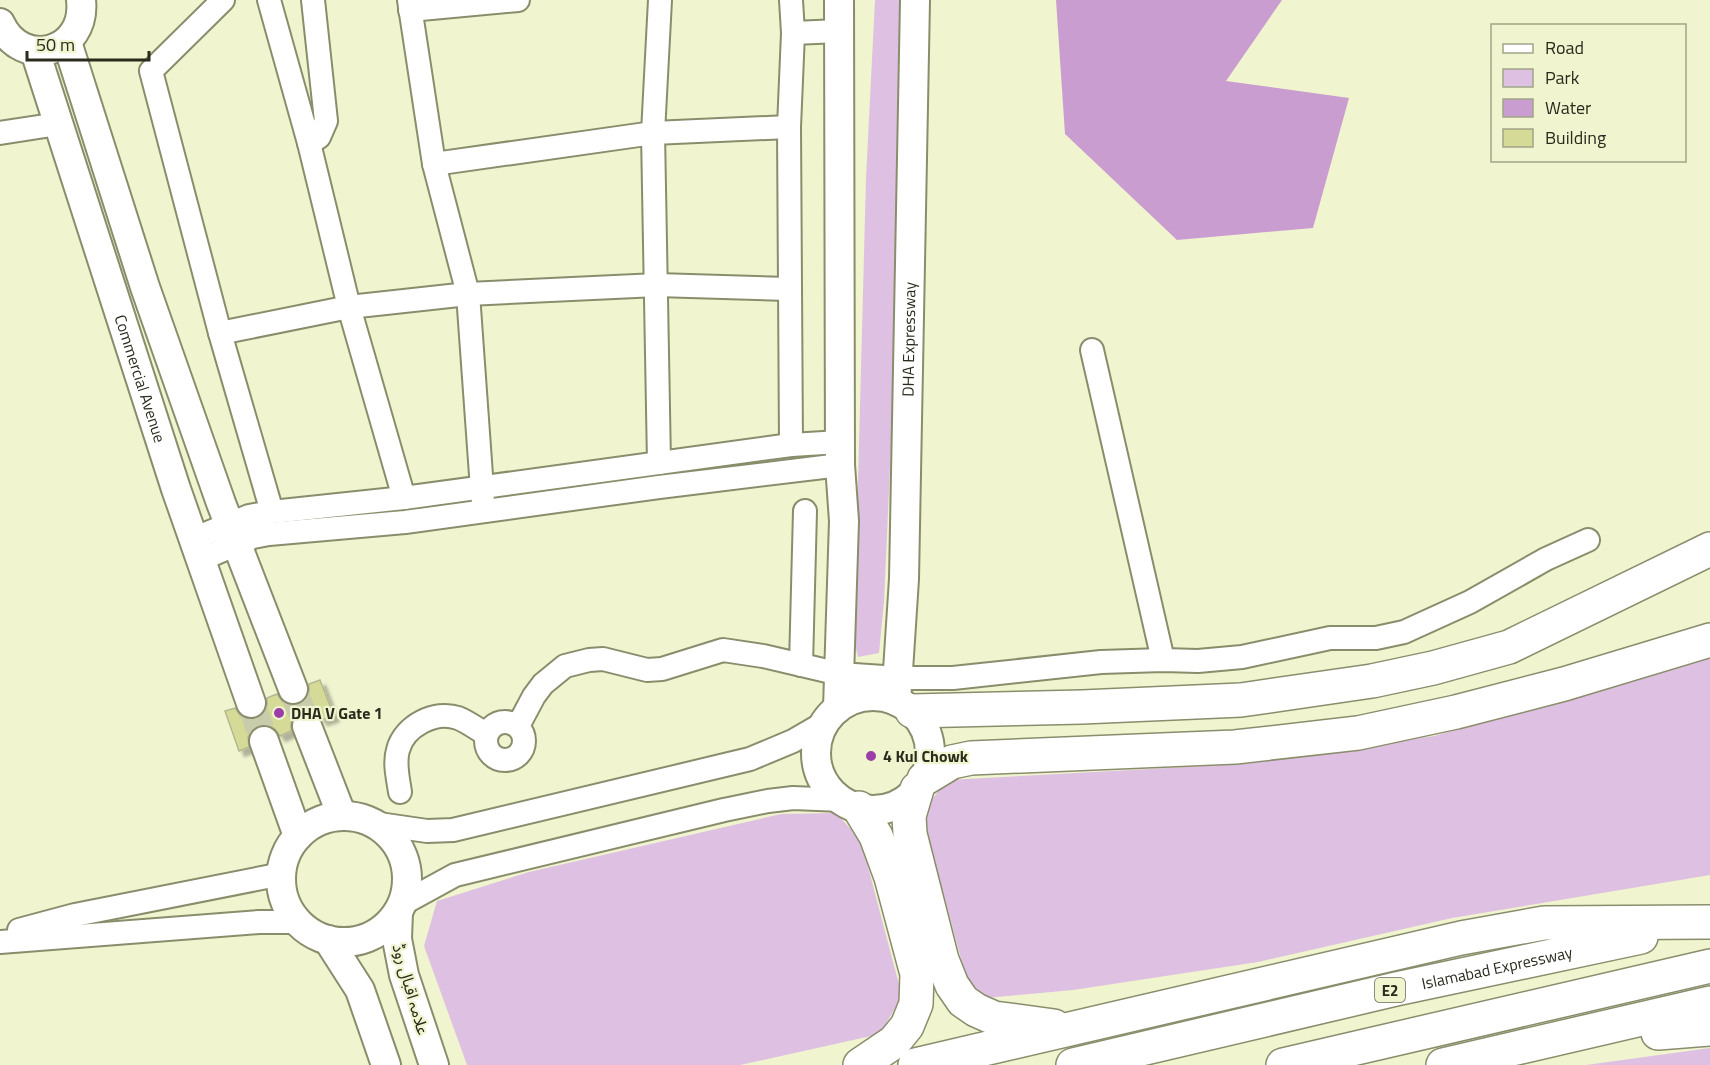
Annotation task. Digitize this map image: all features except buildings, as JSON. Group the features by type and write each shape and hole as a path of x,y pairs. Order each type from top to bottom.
{"highway":[{"path":"902,697 1082,707 1241,700 1372,681 1433,668 1509,647 1710,549"},
{"path":"1075,1028 994,1018 963,1001 952,985 942,960 909,834 909,816 920,784 952,762 971,758 1235,747 1358,733 1456,712 1564,684 1710,640"},
{"path":"850,804 876,836 891,877 917,974 916,1004 907,1026 894,1042 860,1065"},
{"path":"915,1065 1461,939 1544,923 1709,922"},
{"name":"Islamabad Expressway","path":"1073,1065 1396,989 1709,922"},
{"path":"1283,1065 1710,966"},
{"path":"1443,1065 1710,1004"},
{"path":"1587,1033 1659,1033 1710,1029"}],"main road":[{"path":"0,23 9,38 21,47 35,51 49,50 67,42 78,29 83,13 81,0"},
{"path":"831,716 860,697 902,697 924,728 930,748 928,769 920,784 901,803 891,807 880,809 850,804 825,782 817,759 817,747 831,716 840,674 844,521 840,453 839,0"},
{"name":"DHA Expressway","path":"902,697 915,0"},
{"name":"Commercial Avenue","path":"67,42 145,287 233,534 293,689"},
{"name":"Commercial Avenue","path":"35,51 251,703"},
{"path":"307,726 342,816"},
{"path":"264,741 298,836 287,854 282,874 287,905 307,930 328,940 360,990 386,1065"},
{"name":"علامہ اقبال روڈ","path":"298,836 317,822 342,816 372,823 391,837 403,858 407,881 400,908 396,939 404,975 434,1065"},
{"name":"علامہ اقبال روڈ","path":"328,940 351,942 373,935 383,929 400,908"}],"street":[{"path":"223,0 151,71 220,333 272,512"},
{"path":"269,0 309,143 349,307 404,498"},
{"path":"309,143 319,137 326,121 313,0"},
{"path":"484,511 468,294 434,164 410,5 518,0"},
{"path":"659,463 653,133 660,0"},
{"path":"791,0 793,33 789,127 791,446"},
{"path":"793,33 839,31"},
{"path":"0,133 58,124"},
{"path":"434,164 653,133 789,127"},
{"path":"220,333 349,307 468,294 657,285 789,289"},
{"path":"1092,351 1163,660"},
{"path":"200,548 233,534 249,516 272,512 404,498 791,446 840,453"},
{"path":"233,534 253,537 405,522 840,453"},
{"path":"801,665 806,518 844,521"},
{"path":"518,726 543,684 565,666 589,660 603,659 647,670 662,669 723,650 763,656 840,674 902,697 952,678 1101,662 1198,661 1242,657 1330,638 1376,638 1404,632 1470,602 1546,559 1588,540"},
{"path":"372,823 427,831 453,830 750,759 793,741 831,716"},
{"path":"400,792 397,769 398,748 408,732 416,726 436,717 455,717 486,734"},
{"path":"506,721 518,726 524,738 524,744 518,755 512,759 499,759 489,752 485,740 486,734 494,724 506,721"},
{"path":"400,908 455,875 724,810 793,798 850,804"},
{"path":"0,935 75,915 282,874"},
{"path":"0,942 259,922 299,922"}],"green space":[{"path":"875,0 907,0 897,311 884,602 879,653 858,657 852,633 855,597 866,178"},
{"path":"1710,650 1710,875 1452,918 1258,962 1073,990 987,998 967,981 925,826 929,803 947,780 1241,764 1434,736 1622,683"},
{"path":"836,813 861,840 902,996 880,1034 740,1065 467,1065 424,946 437,901 529,872 781,814"},
{"path":"1710,1048 1710,1065 1586,1065"}],"water":[{"path":"1056,0 1282,0 1226,81 1349,98 1313,228 1177,240 1065,134"}],"tunnel":[{"path":"293,689 307,726"},
{"path":"251,703 264,741"}],"place":[{"name":"DHA V Gate 1","path":"279,713"},
{"name":"4 Kul Chowk","path":"871,756"}]}
